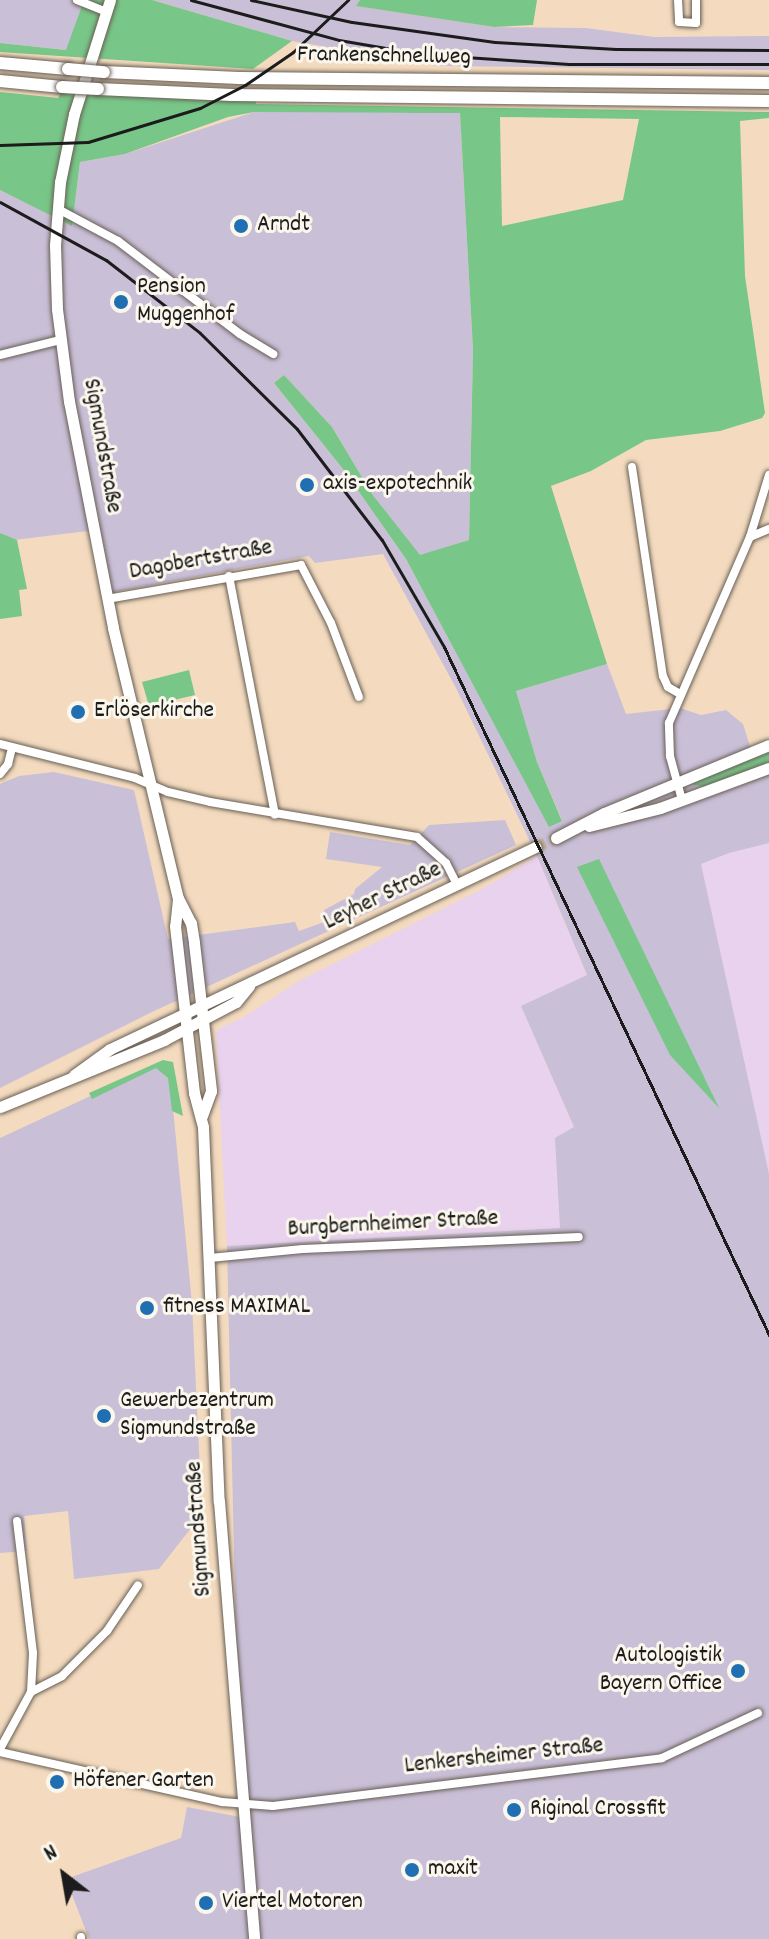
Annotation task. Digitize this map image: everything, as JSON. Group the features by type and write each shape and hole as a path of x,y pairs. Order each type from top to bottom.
{"highway":[{"name":"Frankenschnellweg","path":"0,63 104,72 239,78 769,83"},
{"name":"Frankenschnellweg","path":"0,81 232,95 769,101"}],"main road":[{"name":"Sigmundstraße","path":"108,6 74,114 58,209 55,265 60,340 107,599 178,898 191,923 211,1091 202,1116"},
{"path":"556,838 677,782 769,745"},
{"path":"569,831 682,800 769,768"},
{"name":"Leyher Straße","path":"74,1075 110,1049 535,847"},
{"name":"Sigmundstraße","path":"178,898 175,926 194,1093 202,1116 219,1501 254,1939"},
{"name":"Leyher Straße","path":"0,1107 74,1075 117,1062 187,1029 236,1002 250,985"}],"street":[{"path":"77,0 108,6"},
{"path":"678,0 679,22 696,23 696,0"},
{"path":"58,209 81,218 118,241 240,334 273,354"},
{"path":"0,355 60,340"},
{"path":"632,467 663,676 668,687 680,694"},
{"path":"682,800 668,736 680,694 750,537 769,475"},
{"path":"750,537 769,529"},
{"name":"Dagobertstraße","path":"107,599 296,565 306,569 359,697"},
{"path":"229,576 275,815"},
{"path":"0,744 151,784 187,797 275,815 417,837 446,863 457,885"},
{"path":"0,774 8,764 12,748"},
{"name":"Burgbernheimer Straße","path":"210,1258 303,1249 579,1237"},
{"path":"0,1750 31,1692 33,1653 17,1521"},
{"path":"31,1692 71,1667 107,1631 138,1585"},
{"name":"Lenkersheimer Straße","path":"0,1750 245,1806 273,1806 662,1758 758,1713"}],"shaded area":[{"path":"0,0 84,0 67,50 0,43"},
{"path":"152,0 360,0 357,6 494,27 586,28 654,37 769,36 769,70 438,66 292,41"},
{"path":"254,112 460,112 473,350 469,540 420,556 372,494 332,427 284,375 274,383 343,469 406,559 549,826 562,820 537,762 516,691 607,664 626,714 680,708 701,715 726,710 743,724 757,768 769,764 769,843 701,864 769,1174 769,1939 89,1939 66,1879 181,1838 187,1807 240,1817 227,1246 560,1228 555,1138 574,1127 521,1006 587,975 537,856 456,688 383,554 315,563 309,556 109,593 96,530 14,540 0,533 0,190 72,225 80,162 125,154"},
{"path":"54,772 134,790 168,939 295,922 299,931 327,921 324,910 354,894 355,889 382,867 326,859 330,832 410,845 429,825 505,820 516,845 152,1012 0,1088 0,784 19,776"},
{"path":"769,843 769,1174 701,864"},
{"path":"537,856 587,976 521,1006 574,1128 556,1138 561,1228 227,1246 216,1033 299,981 484,888"},
{"path":"155,1066 170,1078 192,1303 202,1514 159,1569 74,1579 68,1511 24,1516 27,1551 0,1553 0,1138"}],"green space":[{"path":"84,0 152,0 292,41 253,69 0,52 0,43 66,50"},
{"path":"360,0 537,0 533,25 494,27 356,6"},
{"path":"0,92 58,98 61,93 256,101 256,104 769,112 769,118 740,121 745,276 765,413 762,418 720,431 646,440 591,471 551,486 607,664 516,691 537,762 562,821 549,827 406,559 343,469 274,383 284,375 332,427 372,494 420,555 469,540 473,350 460,113 254,112 228,117 125,154 80,162 72,226 0,190","holes":["500,117 639,119 623,200 502,226"]},
{"path":"0,533 17,540 27,589 19,590 22,616 0,619"},
{"path":"189,670 195,695 149,706 142,682"},
{"path":"769,750 769,764 704,787 691,784"},
{"path":"599,859 719,1108 670,1055 577,867"},
{"path":"163,1060 173,1062 183,1116 172,1111 168,1078 156,1068 92,1099 89,1093"}],"tunnel":[{"path":"535,847 556,838"}],"railway":[{"path":"191,0 339,40 421,54 569,64 769,64"},
{"path":"251,0 352,22 495,42 616,49 769,50"},
{"path":"0,145 88,142 200,108 245,85 293,52 348,0"},
{"path":"0,202 106,260 200,333 297,429 382,540 444,647 769,1335"}],"place":[{"name":"Arndt","path":"241,226"},
{"name":"Pension Muggenhof","path":"121,302"},
{"name":"axis-expotechnik","path":"307,485"},
{"name":"Erlöserkirche","path":"78,712"},
{"name":"fitness MAXIMAL","path":"147,1308"},
{"name":"Gewerbezentrum Sigmundstraße","path":"104,1416"},
{"name":"Autologistik Bayern Office","path":"738,1671"},
{"name":"Höfener Garten","path":"57,1782"},
{"name":"Riginal Crossfit","path":"514,1810"},
{"name":"maxit","path":"412,1870"},
{"name":"Viertel Motoren","path":"206,1903"}]}
